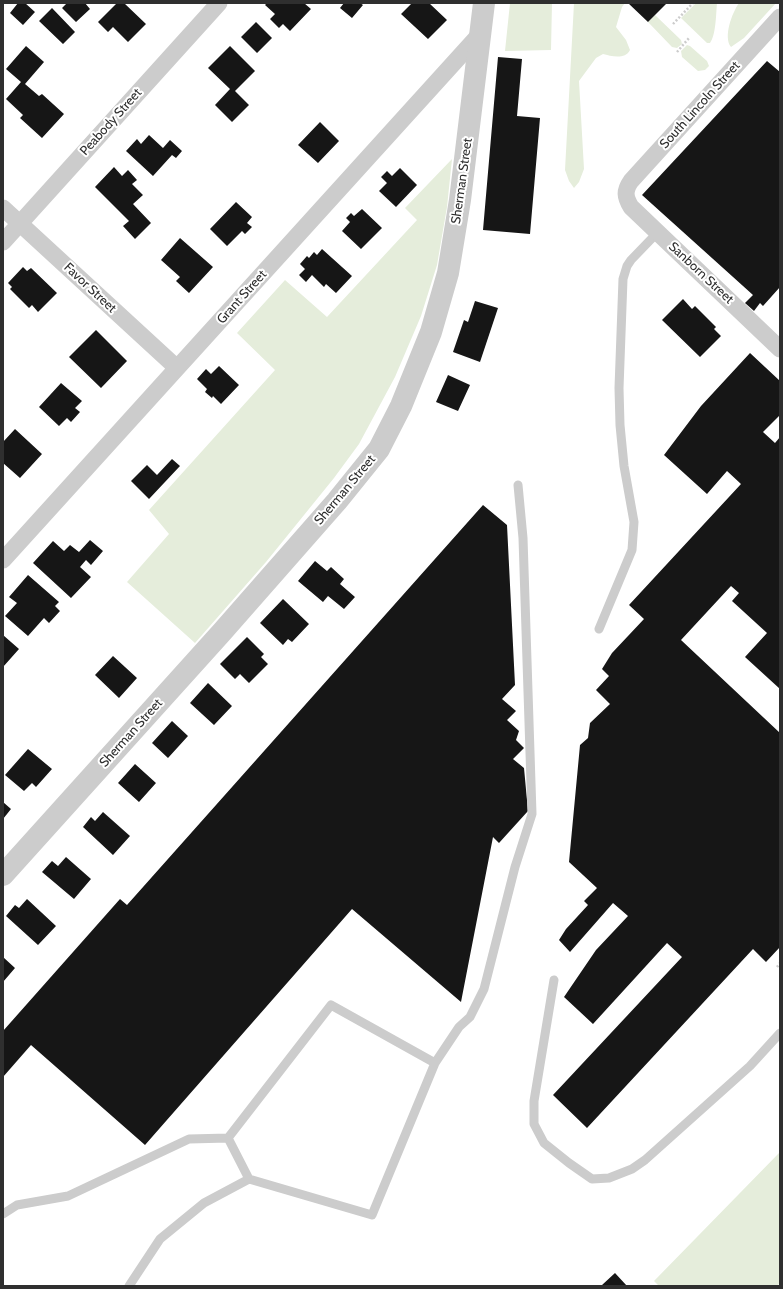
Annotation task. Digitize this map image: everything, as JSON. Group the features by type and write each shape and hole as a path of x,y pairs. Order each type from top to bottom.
{"street":[{"name":"Peabody Street","path":"3,242 219,3"},
{"name":"Sherman Street","path":"3,875 222,632 337,501 379,449 401,406 431,332 448,273 460,200 484,3"},
{"name":"South Lincoln Street","path":"625,194 631,181 780,18"},
{"name":"Grant Street","path":"3,560 480,34"},
{"name":"Sanborn Street","path":"625,194 631,207 780,349"},
{"name":"Favor Street","path":"3,208 177,368"}],"lane":[{"path":"599,629 632,550 634,522 624,466 620,425 619,388 623,279 627,266 631,260 658,232"},
{"path":"129,1286 160,1239 204,1203 249,1179 372,1215 435,1063 459,1027 470,1017 484,989 515,867 532,814 523,538 518,485"},
{"path":"554,980 534,1101 534,1124 544,1143 592,1179 609,1178 632,1169 645,1160 750,1066 780,1033"},
{"path":"228,1138 331,1006 435,1063"},
{"path":"228,1138 249,1179"},
{"path":"3,1214 17,1205 68,1196 189,1139 228,1138"}],"path":[{"path":"674,24 693,3"},
{"path":"677,52 689,38"},
{"path":"777,967 780,963"}],"green space":[{"path":"510,3 552,3 551,50 505,51"},
{"path":"574,3 625,3 622,7 616,27 626,40 630,50 625,55 621,56 603,54 596,58 579,81 584,169 579,182 574,188 569,181 565,170"},
{"path":"696,3 717,3 715,30 710,43 707,43 681,18"},
{"path":"739,3 776,3 744,38 731,47 728,37 729,25"},
{"path":"655,15 681,40 682,44 677,48 672,47 648,22"},
{"path":"687,45 707,61 709,66 705,70 698,71 682,57 681,51"},
{"path":"452,159 447,207 437,265 421,316 395,377 359,444 334,478 266,562 195,643 127,582 169,534 149,510 275,370 237,333 285,280 327,317 417,220 405,208"},
{"path":"780,1152 780,1283 777,1286 659,1286 654,1281"}],"building":[{"path":"18,3 25,3 35,12 23,25 10,13"},
{"path":"67,3 85,3 90,9 76,22 62,8"},
{"path":"117,3 124,3 146,24 128,42 113,27 108,32 98,22"},
{"path":"267,3 304,3 311,9 290,31 283,24 279,28 270,19 275,14 265,5"},
{"path":"344,3 360,3 363,5 352,18 340,8"},
{"path":"412,3 429,3 447,20 428,39 401,14"},
{"path":"628,3 667,3 648,22"},
{"path":"52,8 75,32 63,44 39,21"},
{"path":"256,22 272,38 257,53 241,37"},
{"path":"26,46 44,62 25,84 39,96 42,94 64,114 42,138 20,118 23,115 6,99 21,82 6,69"},
{"path":"230,46 255,71 235,91 249,105 232,122 215,105 230,89 208,68"},
{"path":"498,57 522,59 517,116 540,118 530,234 483,230"},
{"path":"767,61 780,72 780,287 763,306 760,303 754,311 745,303 753,295 642,195"},
{"path":"320,122 339,141 318,163 298,145"},
{"path":"149,135 163,148 170,140 182,151 176,158 172,155 153,176 126,151 137,139 141,144"},
{"path":"114,167 122,176 128,170 137,180 132,184 143,195 133,204 151,223 135,239 123,226 129,221 95,187"},
{"path":"400,168 417,185 396,207 379,191 387,183 381,177 387,171 392,176"},
{"path":"236,202 252,217 247,223 252,227 245,234 242,231 227,246 210,229"},
{"path":"362,209 382,228 361,249 342,231 350,222 346,218 351,213 354,216"},
{"path":"180,238 213,267 189,293 176,281 180,277 161,260"},
{"path":"322,249 352,276 336,293 326,284 324,287 312,275 306,282 299,275 305,269 300,264 307,256 309,258 314,252 317,255"},
{"path":"23,267 27,271 31,268 57,293 38,312 32,305 29,308 10,289 12,287 8,283"},
{"path":"683,299 692,309 695,306 716,327 714,329 721,336 700,357 662,320"},
{"path":"475,301 498,308 480,362 453,352 464,320 468,322"},
{"path":"96,330 127,361 101,388 69,357"},
{"path":"750,353 780,381 780,415 763,432 775,443 780,437 780,689 745,657 767,633 732,601 739,593 731,586 681,640 780,733 780,947 766,962 753,949 587,1128 553,1095 682,957 667,943 593,1024 564,997 596,950 628,916 613,903 570,952 559,940 566,929 588,905 584,901 597,888 569,862 580,745 588,738 590,723 610,704 596,690 609,676 602,669 612,653 644,619 629,605 741,484 727,471 707,494 664,455 701,406"},
{"path":"219,366 239,385 221,404 213,396 212,398 205,392 207,389 197,379 206,369 211,374"},
{"path":"448,375 470,385 458,411 436,402"},
{"path":"61,383 82,401 75,408 80,412 71,422 67,418 59,426 39,407"},
{"path":"15,429 42,454 20,478 3,463 3,442"},
{"path":"172,459 180,466 149,499 131,481 147,465 157,475"},
{"path":"483,505 507,525 515,685 502,699 516,711 507,720 519,731 516,740 524,748 513,759 524,768 528,811 499,843 493,837 461,1002 352,909 145,1145 31,1045 3,1077 3,1031 120,899 127,905"},
{"path":"90,540 103,551 91,565 86,560 80,567 91,577 71,598 33,563 53,541 64,551 70,545 79,552"},
{"path":"315,561 327,571 331,567 344,579 340,584 355,597 344,609 328,596 323,602 298,581"},
{"path":"28,575 59,602 55,606 60,611 49,623 44,618 28,636 5,616 17,603 9,597"},
{"path":"283,599 309,624 292,642 288,639 283,645 260,623"},
{"path":"3,635 19,649 3,667"},
{"path":"247,637 264,654 261,657 268,664 249,683 240,674 235,679 220,664"},
{"path":"113,656 137,678 119,698 95,675"},
{"path":"208,683 232,706 214,725 190,703"},
{"path":"172,721 188,736 168,758 152,743"},
{"path":"28,749 52,769 36,787 32,783 24,791 5,775"},
{"path":"135,764 156,783 139,802 118,783"},
{"path":"3,802 11,809 3,819"},
{"path":"103,812 130,836 113,855 83,827 91,817 95,821"},
{"path":"66,857 91,879 74,899 42,872 52,861 58,866"},
{"path":"27,899 56,926 38,945 6,916 15,905 19,908"},
{"path":"3,957 15,968 3,982"},
{"path":"615,1273 627,1286 602,1285"}]}
